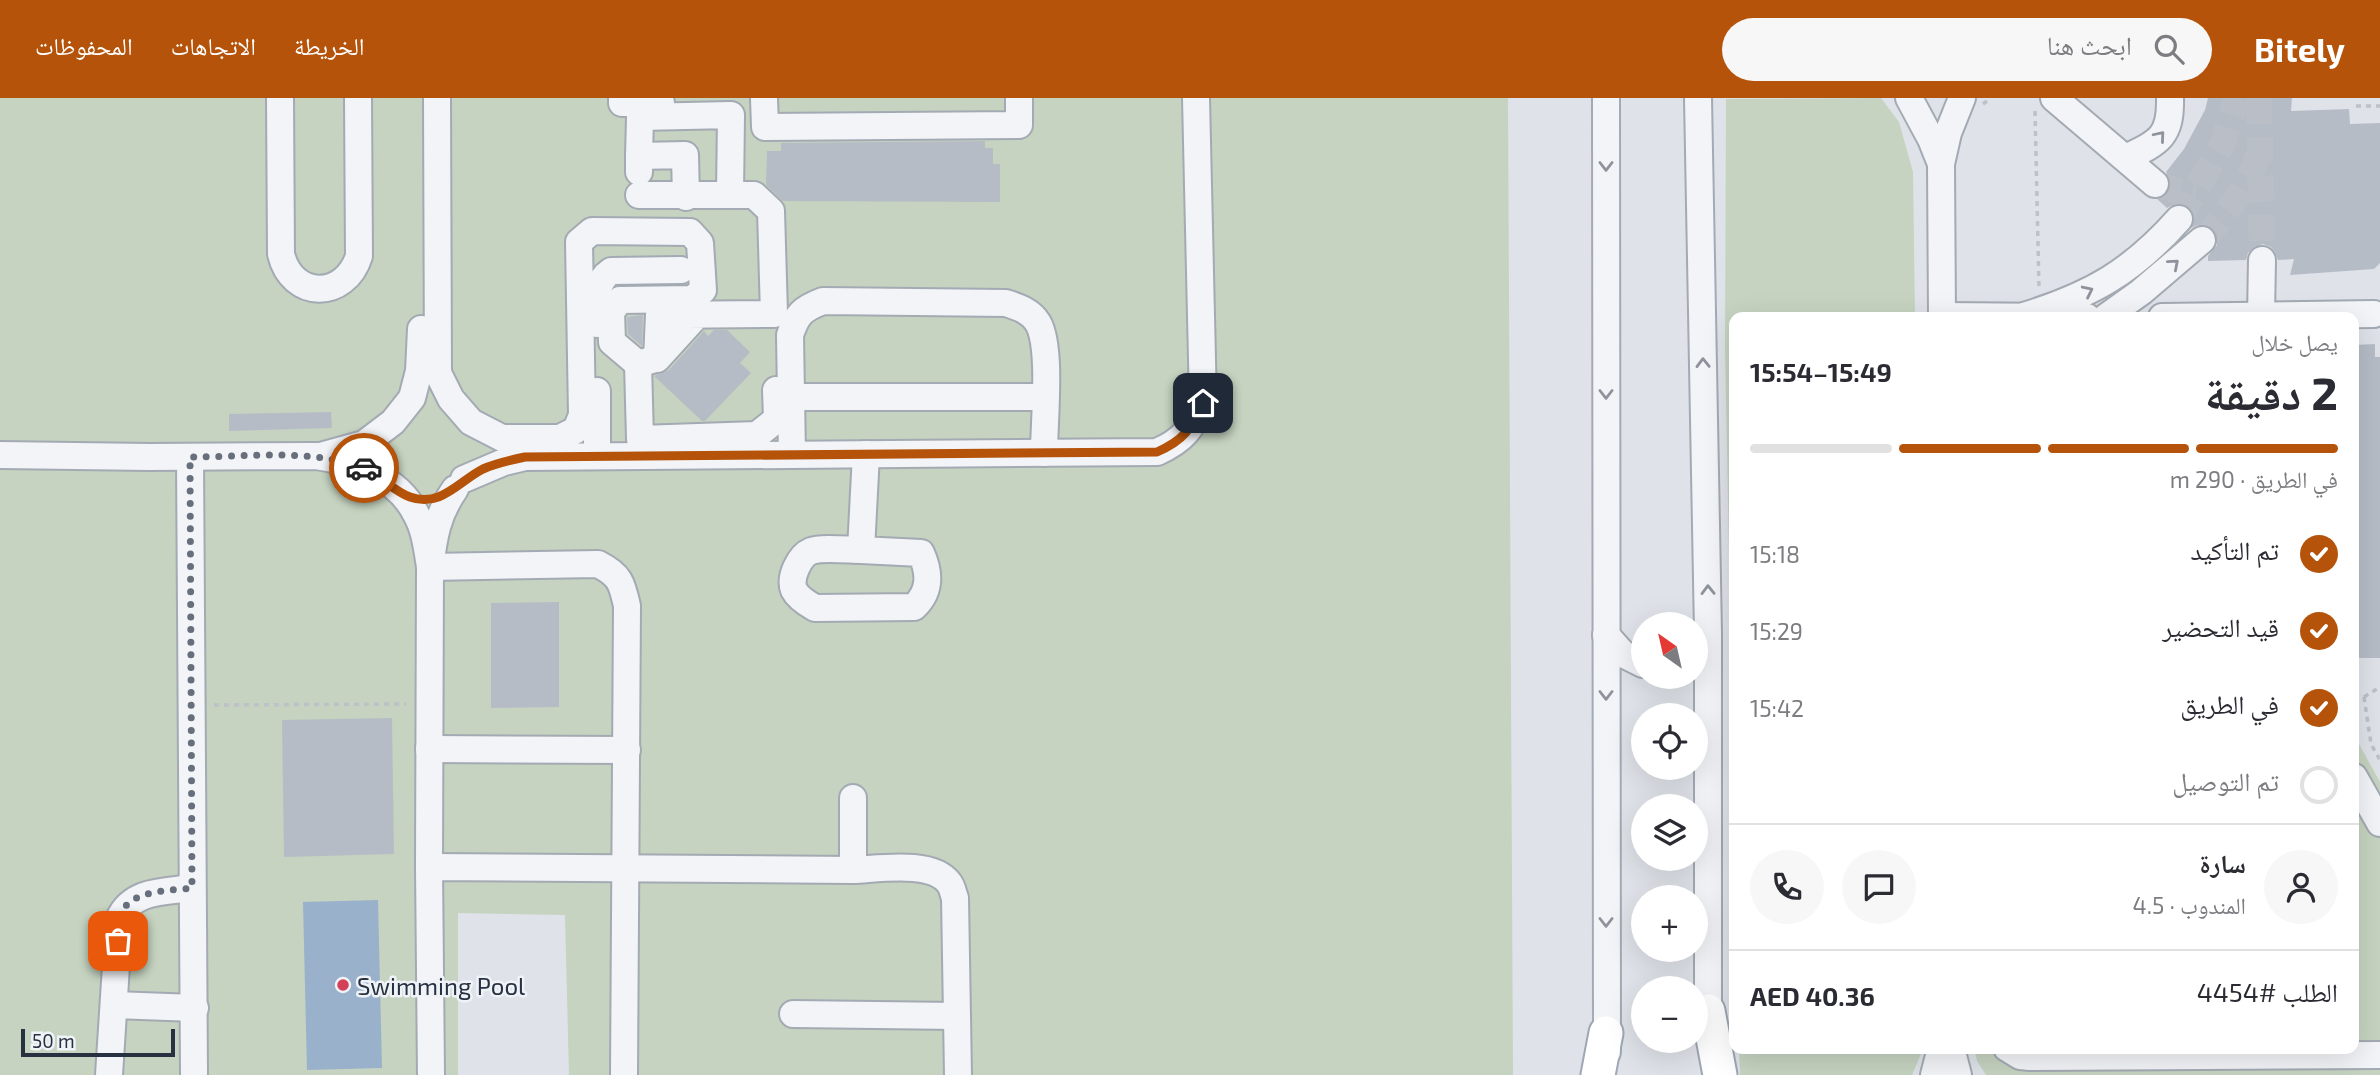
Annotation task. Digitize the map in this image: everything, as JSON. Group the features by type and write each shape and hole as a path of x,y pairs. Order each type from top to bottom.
{"main road":[{"path":"1708,1010 1720,1075"},
{"path":"1598,1075 1606,1034"}],"street":[{"path":"280,98 281,254 283,264 297,281 317,289 326,289 344,281 351,274 359,256 358,98"},
{"path":"422,98 419,371 412,398 384,435 380,449 381,465 387,478 416,512 425,536 429,566 431,1075"},
{"path":"437,98 438,373 451,399 471,422 502,438 560,438 576,430 582,415 579,242 592,231 690,232 700,243 703,290 693,299 620,300 611,312 612,342 648,361"},
{"path":"622,98 622,103 750,102 750,98"},
{"path":"764,98 765,127 1019,125 1019,98"},
{"path":"1606,98 1607,1075"},
{"path":"1909,98 1941,164"},
{"path":"2126,158 2154,145 2163,136 2169,124 2170,98"},
{"path":"316,456 364,444 415,409 440,410 481,441 502,452 525,457 1157,452 1174,444 1192,428 1203,403 1197,101"},
{"path":"2045,102 2126,158 2155,184"},
{"path":"1701,104 1702,612"},
{"path":"1942,312 1941,164 1948,133 1968,104"},
{"path":"641,230 640,117 731,115 730,195"},
{"path":"684,116 686,197"},
{"path":"639,156 730,154"},
{"path":"639,195 754,195 771,211 774,314 777,419 757,435 639,439 648,361 659,315 774,314"},
{"path":"2037,312 2094,289 2126,270 2155,247 2179,219"},
{"path":"2113,312 2202,240"},
{"path":"2261,312 2262,260"},
{"path":"597,456 597,292 600,283 604,276 618,270 681,270"},
{"path":"792,455 790,335 795,318 806,308 823,301 1006,303 1024,309 1037,321 1045,341 1044,453"},
{"path":"2359,314 2374,314"},
{"path":"421,342 434,392 470,438 472,452 471,466 443,507 429,566"},
{"path":"791,397 1045,397"},
{"path":"861,550 866,454"},
{"path":"0,455 316,456 342,460 367,469 411,497 426,500 442,497 484,469 525,457"},
{"path":"190,457 194,1075"},
{"path":"861,550 921,553 928,574 927,588 922,599 914,607 815,608 803,601 794,589 794,574 803,557 812,551 861,550"},
{"path":"429,566 598,564 612,571 623,584 627,606 624,1075"},
{"path":"1606,635 1623,654 1631,658"},
{"path":"1703,690 1707,976"},
{"path":"429,748 627,750"},
{"path":"2359,786 2380,823"},
{"path":"853,798 853,870"},
{"path":"429,867 853,870 919,868 936,872 950,883 955,898 958,1075"},
{"path":"109,1075 119,919 130,902 146,894 192,888"},
{"path":"114,1005 195,1008"},
{"path":"793,1014 957,1016"},
{"path":"1706,1075 1707,1053"},
{"path":"1934,1075 1939,1054"},
{"path":"1953,1054 1958,1075"},
{"path":"2017,1054 2030,1057 2213,1060 2380,1055"}],"path":[{"path":"1968,104 1991,98"},
{"path":"2032,312 2045,102"},
{"path":"2356,106 2380,106"},
{"path":"2359,697 2364,697 2380,687"},
{"path":"2364,697 2371,744 2380,760"},
{"path":"191,705 429,704"}],"green space":[{"path":"0,98 1508,98 1513,1075 569,1075 565,915 458,913 458,1075 0,1075"},
{"path":"1881,98 1899,122 1913,172 1915,312 1729,312 1729,552 1725,347 1726,99"},
{"path":"2359,744 2380,782 2380,1075 1986,1075 1975,1054 2359,1054"},
{"path":"1739,1054 1921,1054 1912,1075 1740,1075"}],"water":[{"name":"Swimming Pool","path":"378,900 382,1068 307,1070 303,902"}],"building":[{"path":"2208,98 2292,98 2291,111 2349,109 2350,124 2380,123 2380,263 2374,269 2290,275 2294,259 2278,260 2271,247 2263,244 2254,247 2246,260 2208,261 2208,256 2217,245 2214,230 2207,225 2191,228 2194,215 2189,207 2175,204 2167,208 2157,199 2167,194 2170,179 2166,172 2184,149 2205,110"},
{"path":"985,141 985,148 993,148 993,164 1000,164 1000,202 783,201 766,185 767,151 781,151 781,143"},
{"path":"643,315 642,346 628,334 627,317"},
{"path":"714,330 727,330 750,352 740,363 751,373 702,421 654,376 669,370 704,331 708,336"},
{"path":"2375,344 2375,357 2380,357 2380,658 2359,658 2359,345"},
{"path":"331,412 332,428 229,431 229,414"},
{"path":"559,602 559,707 491,708 491,603"},
{"path":"392,718 394,854 284,857 282,720"}],"tunnel":[{"path":"2179,219 2223,143 2237,98"},
{"path":"2259,98 2262,260"},
{"path":"2202,240 2235,200 2249,177 2258,154"},
{"path":"2155,184 2196,193"}],"way so far":[{"path":"118,941 119,919 130,902 146,894 192,888 190,457 316,456 342,460 364,468"}],"place":[{"name":"Swimming Pool","path":"343,985"}],"route":[{"path":"364,468 411,497 426,500 442,497 484,469 525,457 1157,452 1174,444 1192,428 1203,403"}]}
